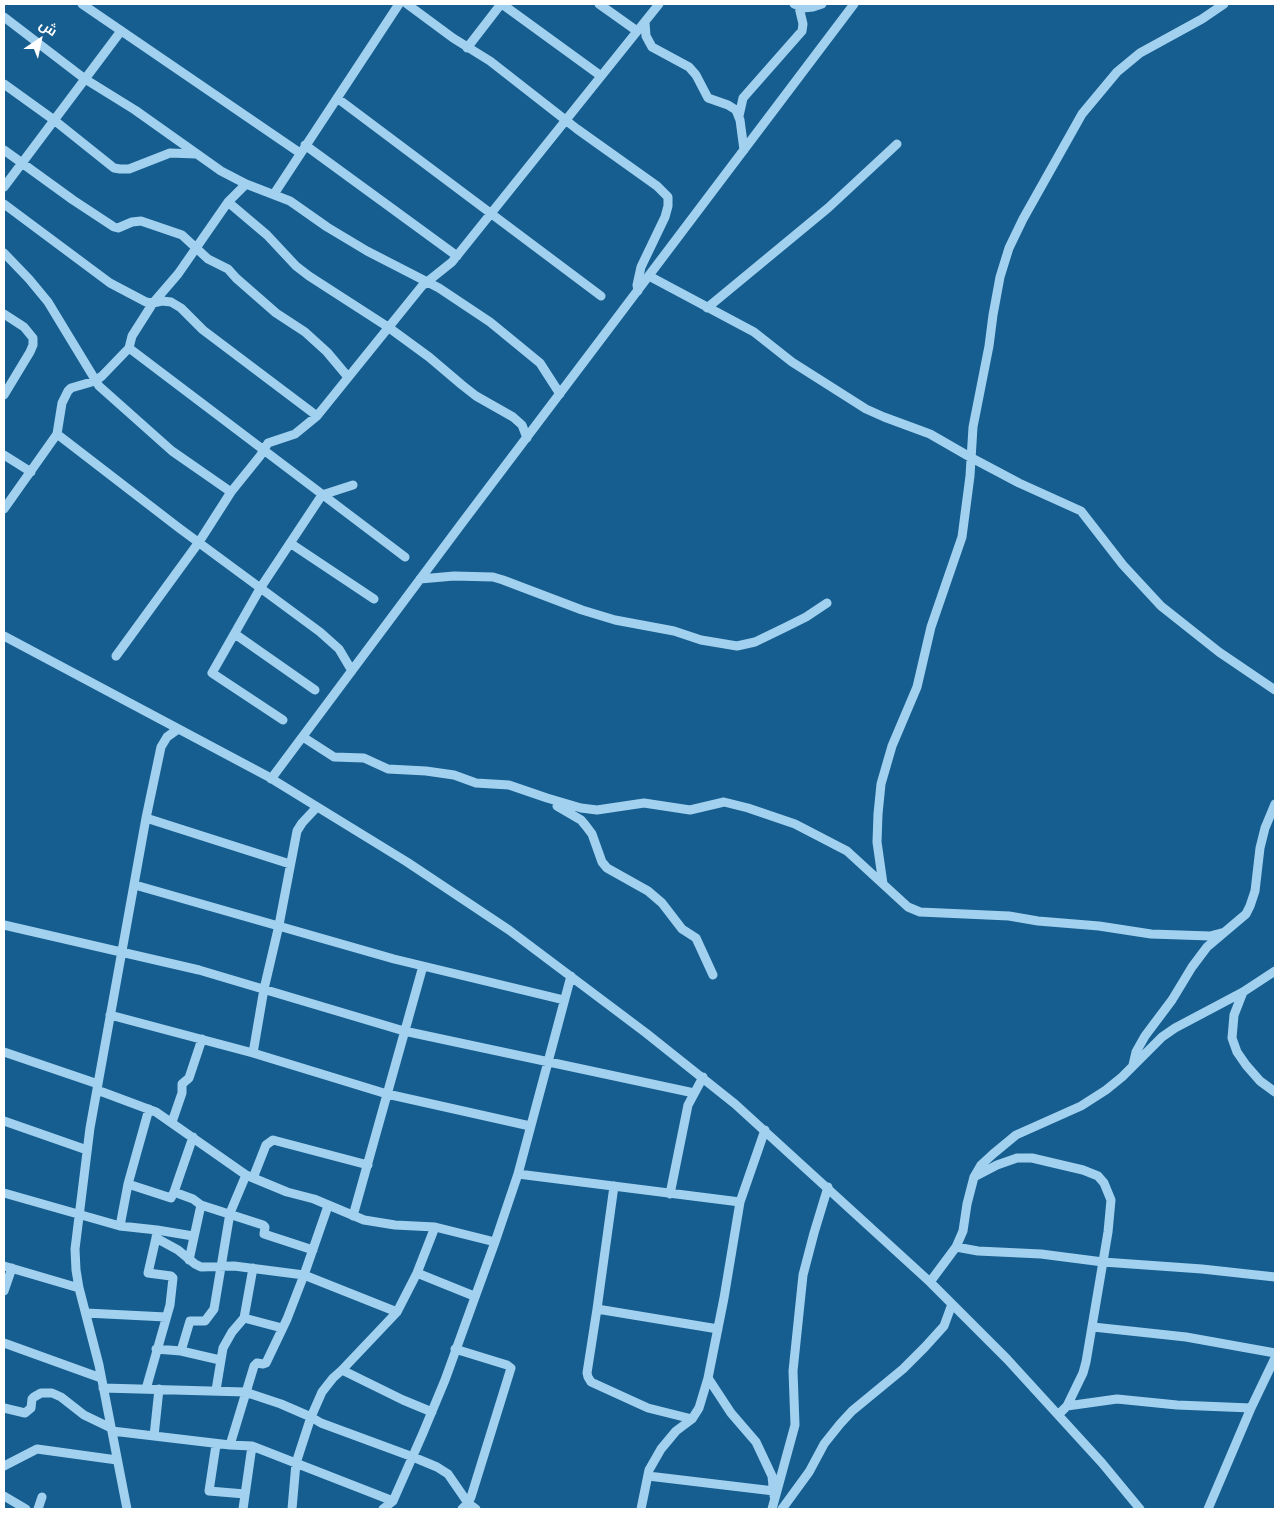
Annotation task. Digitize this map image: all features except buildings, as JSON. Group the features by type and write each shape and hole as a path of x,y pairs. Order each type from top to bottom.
{"street":[{"path":"82,4 302,149 457,256"},
{"path":"274,194 399,4"},
{"path":"407,4 467,48 490,61 657,186 668,197 665,217 641,267 637,285 638,291"},
{"path":"467,48 502,4 601,76"},
{"path":"599,4 637,31"},
{"path":"116,656 199,542 230,492 268,443 295,434 317,416 388,327 428,281 444,270 457,256 659,4"},
{"path":"738,116 743,98 802,31 803,24 796,5 813,7 822,4"},
{"path":"272,779 420,579 854,4"},
{"path":"883,884 877,842 882,784 892,746 917,688 931,627 959,549 970,476 972,428 989,346 1000,277 1009,248 1023,219 1082,114 1117,72 1140,53 1202,19 1224,4"},
{"path":"4,17 85,78 135,110 230,177 299,205 327,227 367,252 428,281 490,322 535,358 544,368 560,394"},
{"path":"645,22 646,36 652,47 689,67 696,75 706,96 711,100 732,107 738,116 744,150"},
{"path":"4,187 121,30"},
{"path":"4,84 54,120 108,164 120,169 129,169 170,153 196,154"},
{"path":"337,98 601,296"},
{"path":"707,308 828,208 897,144"},
{"path":"4,150 114,227 118,228 132,222 148,223 182,235 208,259 228,269 276,312 305,332 327,352 348,377"},
{"path":"4,508 57,434 62,403 68,391 71,388 95,381 108,371 129,348 132,336 153,303 178,274 228,202 246,184"},
{"path":"228,202 273,240 296,266 430,357 462,385 513,417 522,425 527,438"},
{"path":"4,204 110,283 140,300 153,303 171,302 181,308 203,330 317,416"},
{"path":"4,253 48,302 95,381 113,400 172,451 230,492"},
{"path":"649,276 754,332 792,362 866,409 930,434 1019,483 1082,511 1123,565 1161,606 1219,652 1275,690"},
{"path":"4,314 24,327 34,338 30,352 4,395"},
{"path":"129,348 405,557"},
{"path":"57,434 327,638 339,649 352,671"},
{"path":"4,455 30,472"},
{"path":"282,720 212,673 261,587 322,494 353,486"},
{"path":"290,542 374,599"},
{"path":"420,579 454,576 503,580 582,610 615,620 674,631 701,640 737,646 755,642 786,628 827,602"},
{"path":"235,634 315,690"},
{"path":"4,636 272,779 454,892 571,976 703,1077 765,1130 930,1282 1059,1414 1140,1509"},
{"path":"127,1509 101,1378 80,1288 76,1249 87,1150 146,818 161,746 166,737 178,729"},
{"path":"303,737 334,757 348,759 364,758 388,769 420,770 454,775 476,783 509,785 574,806 597,810 644,803 690,810 718,802 736,804 795,824 847,851 908,907 920,912 1009,916 1151,934 1210,936 1225,932"},
{"path":"547,798 581,820 592,834 602,862 607,868 648,891 662,903 684,931 696,938 713,975"},
{"path":"1133,1065 1136,1052 1145,1036 1172,1000 1192,967 1208,947 1246,914 1255,891 1260,848 1265,828 1275,804"},
{"path":"253,1053 264,989 279,926 297,831 317,806"},
{"path":"146,818 290,864"},
{"path":"135,885 424,966 564,1000"},
{"path":"4,925 199,970 404,1031 694,1093"},
{"path":"354,1216 404,1031 424,966"},
{"path":"930,1282 956,1247 964,1231 967,1204 974,1177 981,1165 1016,1135 1080,1106 1106,1090 1162,1037 1175,1028 1243,992 1275,971"},
{"path":"383,1509 393,1500 432,1412 495,1242 518,1174 571,976"},
{"path":"1243,992 1234,1015 1232,1038 1237,1052 1246,1065 1260,1081 1275,1092"},
{"path":"110,1015 202,1038 387,1094 530,1126"},
{"path":"172,1122 182,1093 182,1084 189,1078 202,1038"},
{"path":"4,1052 98,1087 149,1109 172,1122 249,1177 287,1192 314,1199 364,1220 435,1227 495,1242"},
{"path":"670,1194 688,1105 703,1077"},
{"path":"120,1226 128,1184 149,1109"},
{"path":"4,1122 87,1150"},
{"path":"641,1509 648,1476 661,1449 676,1431 692,1419 699,1408 708,1378 718,1329 736,1234 740,1202 765,1130"},
{"path":"128,1184 170,1198 174,1192 193,1137"},
{"path":"181,1351 190,1320 205,1321 213,1311 230,1213 266,1144 273,1140 368,1166"},
{"path":"974,1177 997,1165 1017,1158 1032,1158 1083,1170 1098,1176 1111,1200 1108,1232 1093,1327 1083,1373 1066,1406 1059,1414"},
{"path":"518,1174 740,1202"},
{"path":"614,1186 598,1309 587,1373 591,1382 648,1408 692,1419"},
{"path":"773,1500 794,1425 793,1372 803,1275 828,1187"},
{"path":"174,1192 193,1199 201,1205 263,1224 265,1227 264,1234 313,1250"},
{"path":"4,1193 120,1226 157,1234 194,1236"},
{"path":"190,1260 201,1205"},
{"path":"230,1445 254,1366 257,1363 266,1363 304,1275 328,1206"},
{"path":"292,1509 296,1463 311,1416 327,1384 397,1312 417,1273 435,1227"},
{"path":"157,1234 201,1267 234,1266 304,1275 397,1312"},
{"path":"146,1388 170,1303 173,1278 171,1276 149,1274 148,1271 157,1234"},
{"path":"956,1247 978,1252 1041,1254 1103,1262 1202,1269 1275,1277"},
{"path":"4,1291 8,1267 80,1288"},
{"path":"216,1390 220,1360 227,1339 244,1318 254,1268"},
{"path":"417,1273 474,1296"},
{"path":"782,1509 810,1472 824,1444 840,1424 852,1411 903,1369 926,1347 944,1326 952,1304"},
{"path":"598,1309 718,1329"},
{"path":"86,1313 166,1317"},
{"path":"244,1318 282,1328"},
{"path":"1093,1327 1186,1338 1275,1353"},
{"path":"4,1343 101,1378"},
{"path":"156,1349 181,1351 220,1360"},
{"path":"455,1349 507,1365 511,1368 485,1454 465,1506"},
{"path":"1208,1509 1251,1408 1275,1358"},
{"path":"342,1370 432,1412"},
{"path":"708,1378 731,1412 756,1442 772,1476 773,1500"},
{"path":"103,1388 245,1392 311,1416 321,1423 437,1467 448,1474 465,1506 476,1509"},
{"path":"154,1436 160,1389"},
{"path":"4,1408 25,1413 31,1408 34,1397 52,1393 61,1396 84,1415 112,1430 216,1444 252,1446 393,1500"},
{"path":"1066,1406 1081,1402 1117,1399 1177,1405 1251,1408"},
{"path":"216,1444 210,1491 245,1494"},
{"path":"243,1509 252,1446"},
{"path":"4,1466 37,1449 116,1460"},
{"path":"648,1476 773,1500"},
{"path":"4,1496 26,1509"},
{"path":"38,1509 42,1496"}]}
